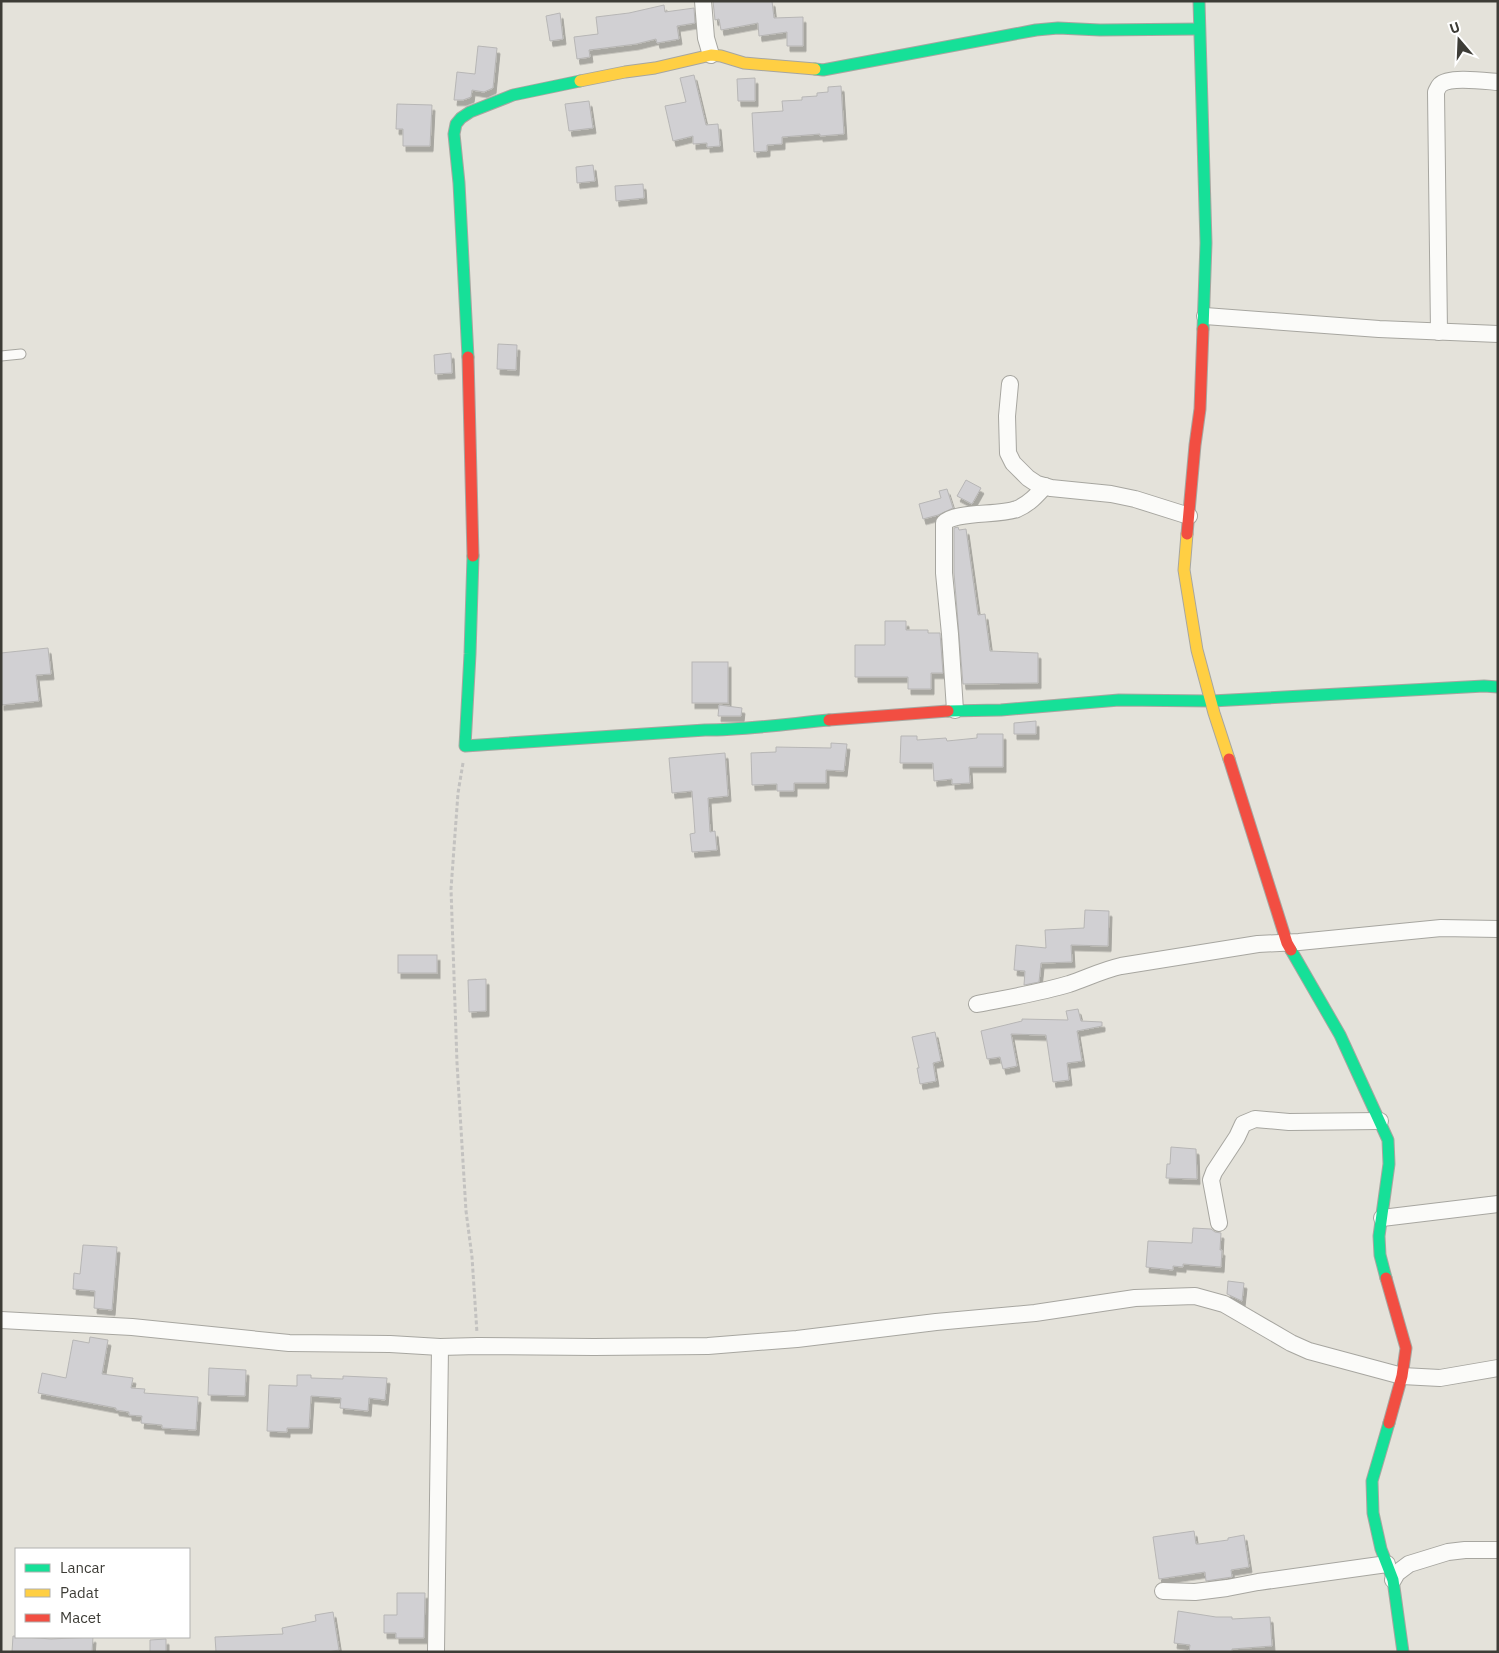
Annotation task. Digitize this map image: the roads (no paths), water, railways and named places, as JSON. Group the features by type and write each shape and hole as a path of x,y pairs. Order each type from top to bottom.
{"street":[{"path":"703,1 706,38 711,55"},
{"path":"1199,1 1206,234 1205,316 1200,409 1184,570 1197,650 1287,943 1340,1035 1388,1140 1390,1156 1379,1236 1380,1255 1406,1348 1406,1356 1372,1481 1373,1513 1381,1549 1393,1580 1403,1652"},
{"path":"1199,29 1100,30 1058,28 1036,30 823,70 744,63 711,55 655,68 625,72 513,95 470,112 460,118 456,124 454,134 459,183 467,336 473,542 465,746 705,730 738,730 791,723 955,710 1001,710 1119,700 1212,701 1484,686 1498,687"},
{"path":"1439,332 1436,92 1440,85 1455,80 1498,82"},
{"path":"1205,316 1439,332 1498,334"},
{"path":"1010,384 1007,416 1008,453 1013,463 1028,478 1037,484 1051,488 1110,494 1135,499 1189,516"},
{"path":"955,710 944,573 944,523 959,516 999,514 1015,510 1030,501 1045,486"},
{"path":"977,1004 1056,987 1102,970 1258,944 1287,943 1441,928 1498,929"},
{"path":"1218,1223 1212,1180 1214,1172 1237,1137 1243,1124 1255,1119 1289,1122 1380,1121"},
{"path":"1382,1218 1498,1204"},
{"path":"1,1320 132,1326 289,1344 594,1348 708,1346 796,1339 936,1322 1035,1313 1150,1297 1188,1296 1213,1300 1224,1304 1291,1343 1309,1351 1402,1376 1440,1378 1498,1368"},
{"path":"436,1652 440,1347"},
{"path":"1393,1580 1397,1573 1410,1564 1448,1552 1498,1550"},
{"path":"1163,1591 1196,1592 1387,1564"}],"lane":[{"path":"1,356 20,354"}]}
